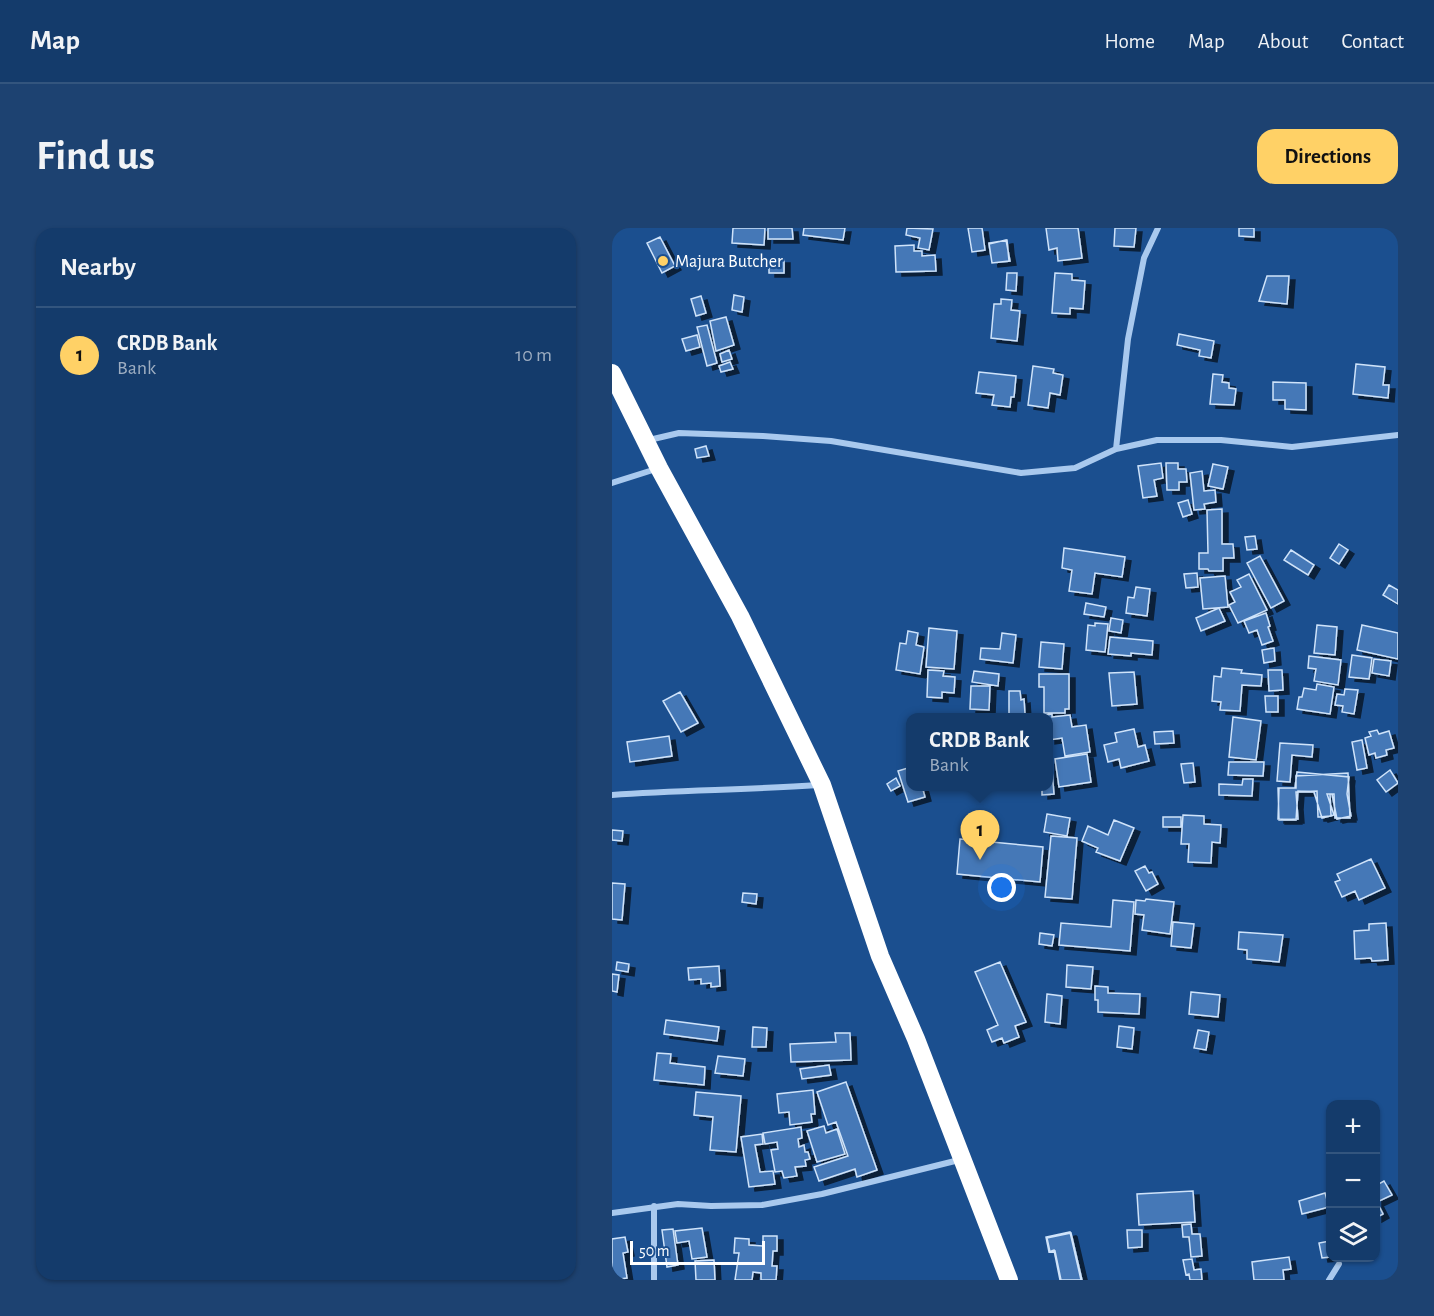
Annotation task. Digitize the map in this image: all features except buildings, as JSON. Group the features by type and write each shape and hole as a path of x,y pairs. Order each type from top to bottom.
{"highway":[{"path":"612,373 659,468 740,616 822,785 880,956 916,1039 1009,1280"}],"street":[{"path":"1116,449 1128,339 1144,258 1158,228"},
{"path":"646,441 679,433 763,435 831,441 1021,472 1075,468 1116,449 1156,440 1221,440 1292,447 1398,435"},
{"path":"612,483 659,468"},
{"path":"612,795 822,785"},
{"path":"612,1213 678,1204 762,1205 822,1194 962,1159"},
{"path":"654,1206 654,1280"},
{"path":"1329,1280 1339,1264"}],"place":[{"name":"Majura Butcher","path":"663,261"},
{"name":"CRDB Bank","path":"980,860"}]}
